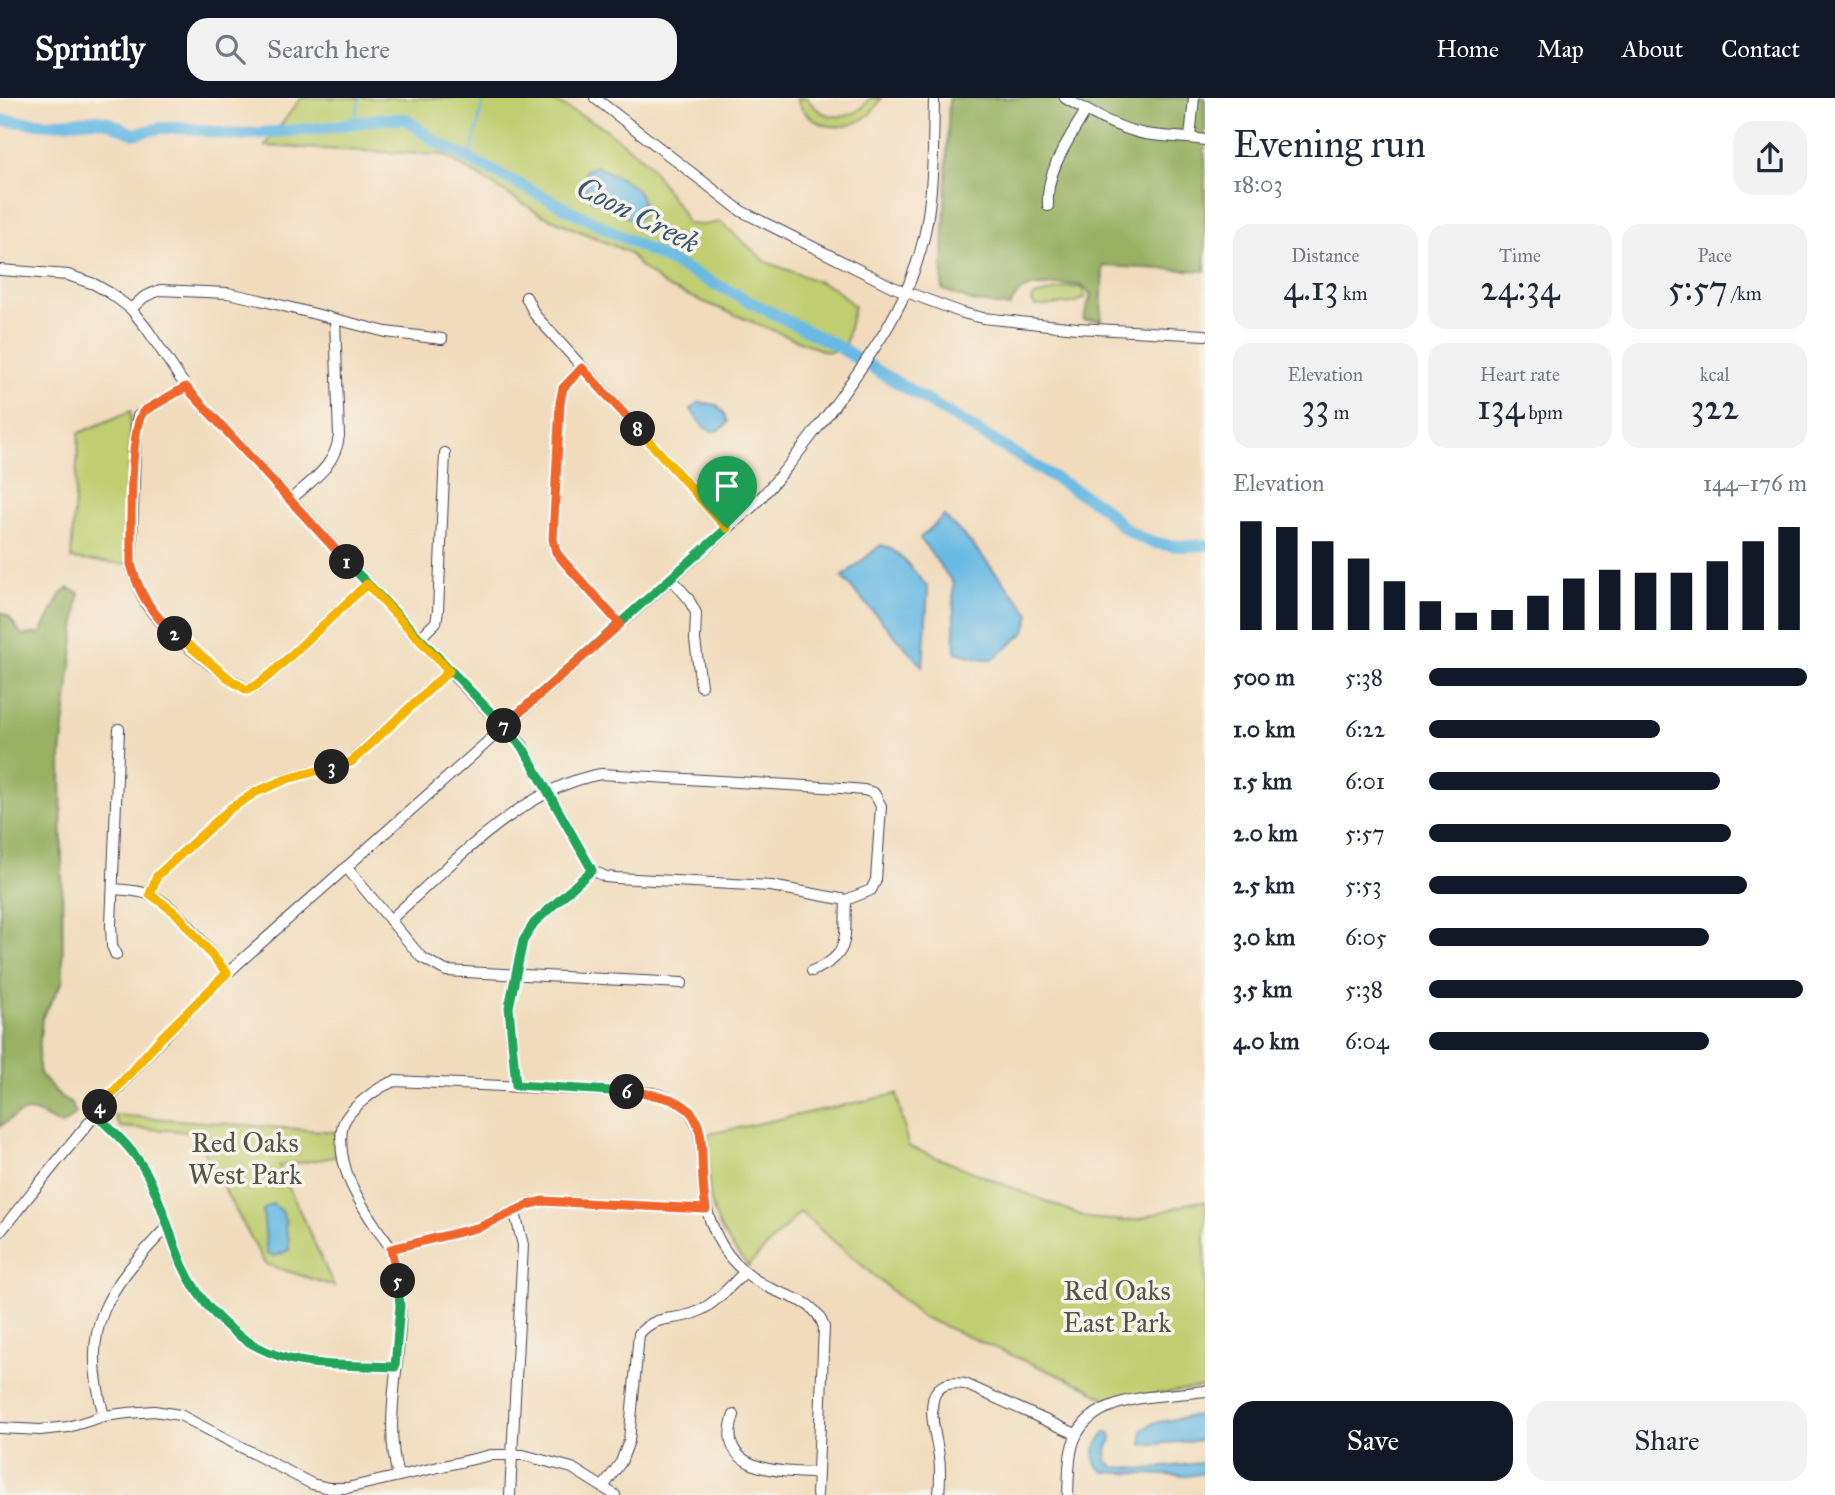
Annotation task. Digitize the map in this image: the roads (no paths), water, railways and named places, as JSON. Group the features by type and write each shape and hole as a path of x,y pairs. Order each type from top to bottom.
{"street":[{"path":"596,98 741,211 893,287 962,313 983,318 1077,328 1205,335"},
{"path":"0,1233 147,1052 227,973 672,579 758,501 788,466 875,348 897,314 907,291 918,258 929,208 934,98"},
{"path":"1065,98 1128,130 1205,140"},
{"path":"1191,138 1194,98"},
{"path":"1048,206 1050,177 1086,110"},
{"path":"0,270 68,275 94,284 131,309 186,387 525,751 549,793 592,870 607,877 771,886 846,900 871,890 876,880 881,806 874,793 864,790 601,774 576,780 549,793 501,821 390,920"},
{"path":"131,309 152,292 174,290 228,293 386,332 442,339"},
{"path":"526,298 535,315 727,528"},
{"path":"290,500 329,464 337,452 339,436 335,319"},
{"path":"582,368 563,388 560,403 553,539 556,552 620,624"},
{"path":"186,387 138,416 135,440 131,564 136,583 148,606 165,625 232,681 247,690 271,674 367,584"},
{"path":"421,638 436,622 438,611 445,453"},
{"path":"672,579 688,598 696,613 695,640 701,686"},
{"path":"150,894 157,876 231,808 256,792 287,779 351,762 449,671"},
{"path":"116,956 111,946 119,729"},
{"path":"346,867 421,957 446,971 682,983"},
{"path":"516,1085 509,1007 523,941 534,923 592,870"},
{"path":"113,889 150,894 177,914 227,973"},
{"path":"812,971 839,956 844,946 846,900"},
{"path":"398,1476 391,1427 399,1288 391,1249 358,1200 348,1177 342,1157 341,1131 348,1115 381,1085 395,1080 653,1093 674,1099 690,1112 699,1127 703,1151 706,1209 722,1245 745,1272 767,1287 811,1305 821,1317 825,1337 817,1495"},
{"path":"95,1114 136,1156 149,1177 190,1283 226,1327 261,1350 303,1361 395,1367"},
{"path":"391,1249 480,1227 542,1201 706,1209"},
{"path":"510,1495 523,1245 515,1213"},
{"path":"104,1416 97,1391 94,1362 95,1338 102,1312 114,1288 138,1257 168,1226"},
{"path":"603,1487 621,1462 629,1441 639,1334 651,1322 696,1312 716,1301 745,1272"},
{"path":"939,1495 940,1461 930,1408 931,1400 942,1387 957,1382 965,1384 1076,1434"},
{"path":"1068,1495 1071,1451 1076,1434 1087,1420 1101,1409 1119,1403 1205,1391"},
{"path":"0,1428 40,1430 68,1427 104,1416 154,1411 180,1415 312,1484 329,1488 347,1488 491,1455 512,1455 540,1458 572,1468 615,1495"},
{"path":"734,1415 730,1426 731,1444 736,1453 747,1461 766,1470 818,1473"}],"water":[{"path":"596,166 623,179 637,190 643,205 642,216 635,221 611,205 590,198 585,187 585,174 586,170"},
{"path":"699,402 717,405 725,414 728,423 716,431 706,429 691,409"},
{"path":"944,516 972,544 1030,614 1025,632 994,659 955,652 953,583 920,538"},
{"path":"881,545 900,556 928,588 923,667 842,577"},
{"path":"272,1204 282,1211 289,1240 289,1250 275,1256 267,1254 263,1210"},
{"path":"1205,1414 1205,1440 1142,1445 1142,1430 1154,1423"},
{"path":"1105,1432 1110,1433 1112,1439 1106,1451 1107,1461 1114,1467 1144,1469 1205,1463 1205,1473 1186,1476 1104,1472 1096,1463 1094,1453"}],"waterway":[{"path":"354,123 360,98"},
{"path":"470,159 484,98"},
{"name":"Coon Creek","path":"0,120 48,124 96,120 134,134 161,128 187,128 235,135 324,128 380,119 406,119 434,141 835,345 1103,507 1137,536 1174,546 1205,545"}],"park label":[{"name":"Red Oaks West Park","path":"245,1158"},
{"name":"Red Oaks East Park","path":"1117,1306"}]}
